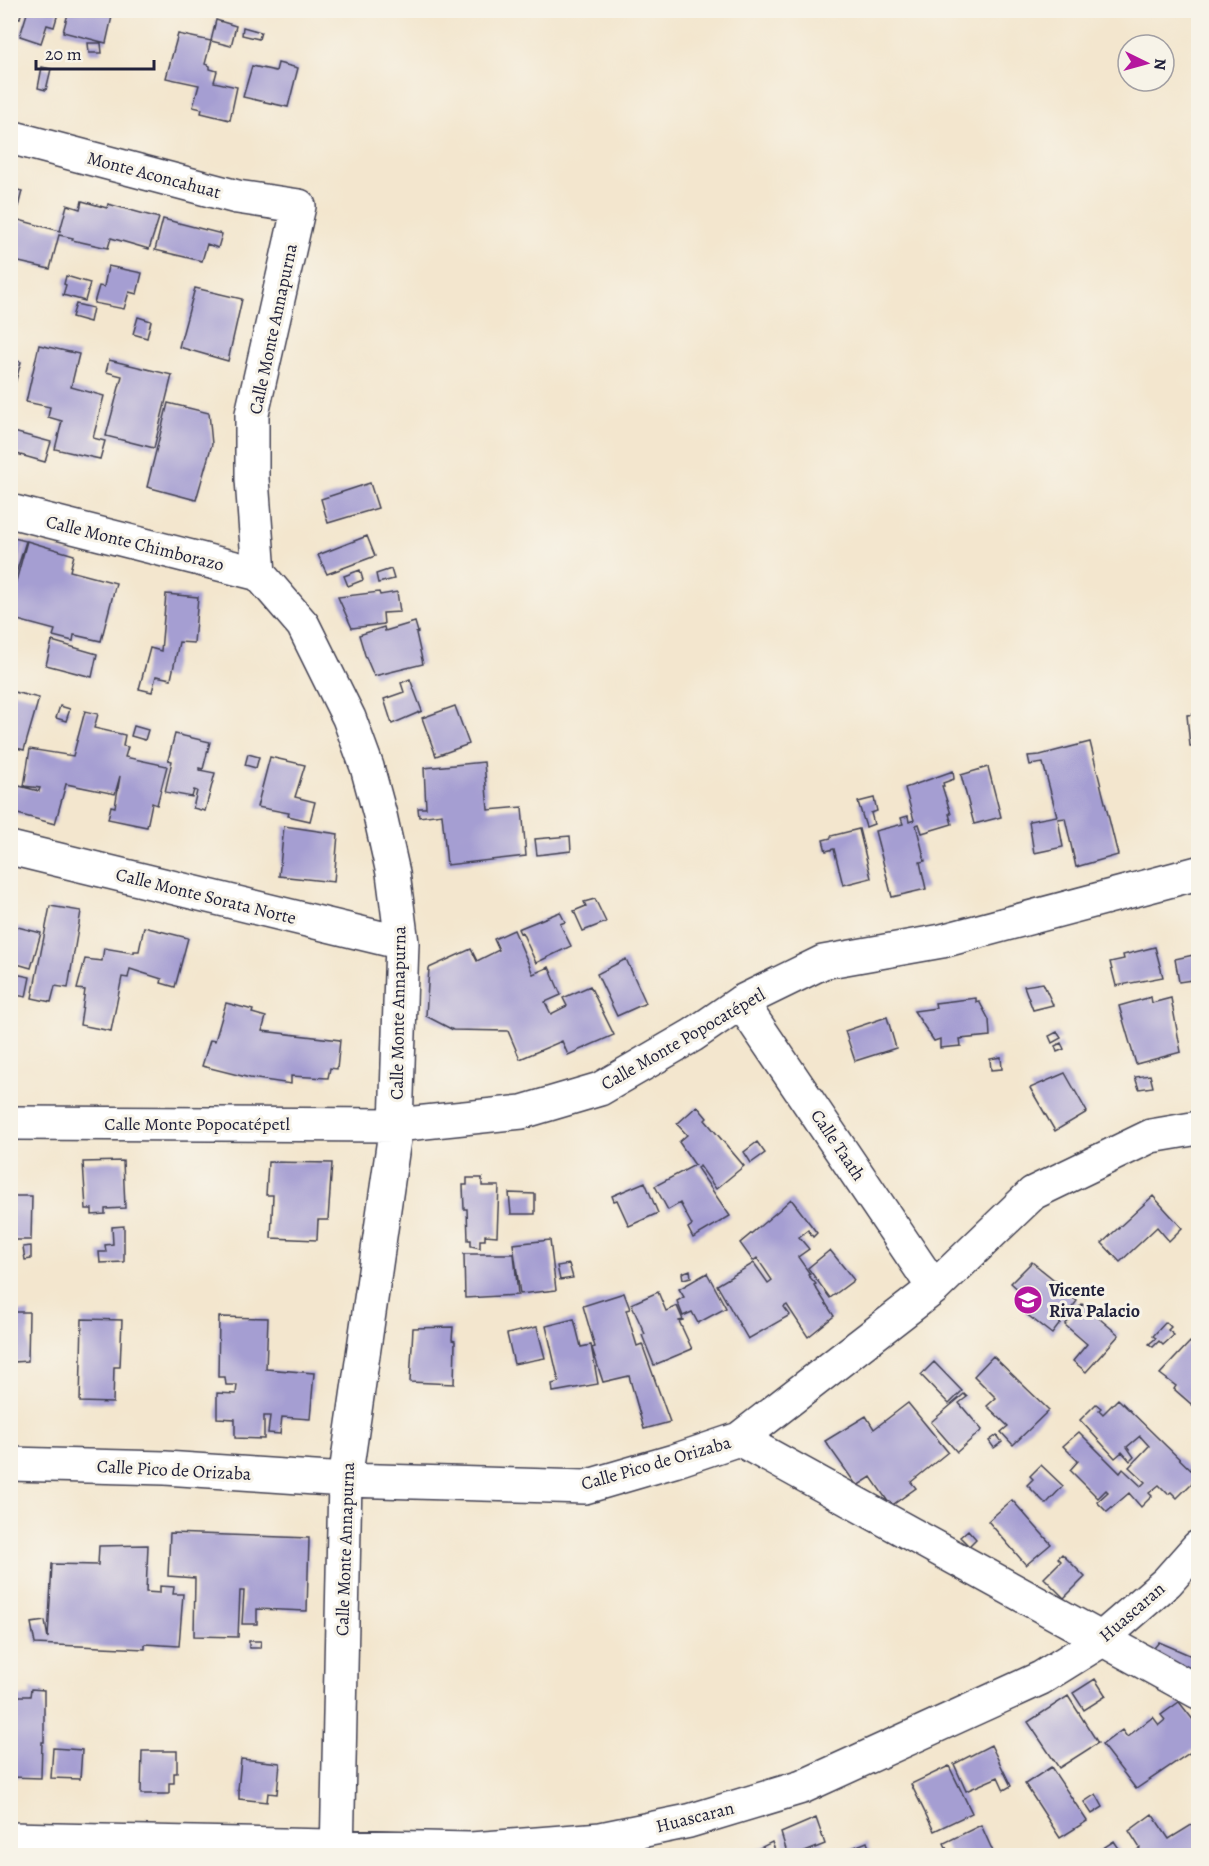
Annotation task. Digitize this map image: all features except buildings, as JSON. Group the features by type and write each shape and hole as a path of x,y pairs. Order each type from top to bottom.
{"street":[{"name":"Monte Aconcahuat","path":"10,137 237,196 299,206"},
{"name":"Calle Monte Annapurna","path":"299,206 252,414 252,479 259,574 303,625 349,718 367,767 380,815 393,873 402,943 396,1125 345,1480 337,1851"},
{"name":"Calle Monte Chimborazo","path":"10,511 259,574"},
{"name":"Calle Monte Sorata Norte","path":"10,848 402,943"},
{"name":"Calle Monte Popocatépetl","path":"10,1123 396,1125 522,1112 600,1089 693,1035 741,1002 823,962 942,941 1198,873"},
{"name":"Calle Taath","path":"741,1002 934,1288"},
{"name":"Calle Pico de Orizaba","path":"10,1464 165,1468 345,1480 585,1487 739,1439 934,1288 1033,1193 1151,1136 1198,1128"},
{"path":"739,1439 1198,1692"},
{"name":"Huascaran","path":"10,1839 337,1851 471,1849 601,1839 689,1821 812,1782 1041,1678 1094,1646 1167,1582 1198,1547"}],"place":[{"name":"Vicente Riva Palacio","path":"1028,1300"}]}
